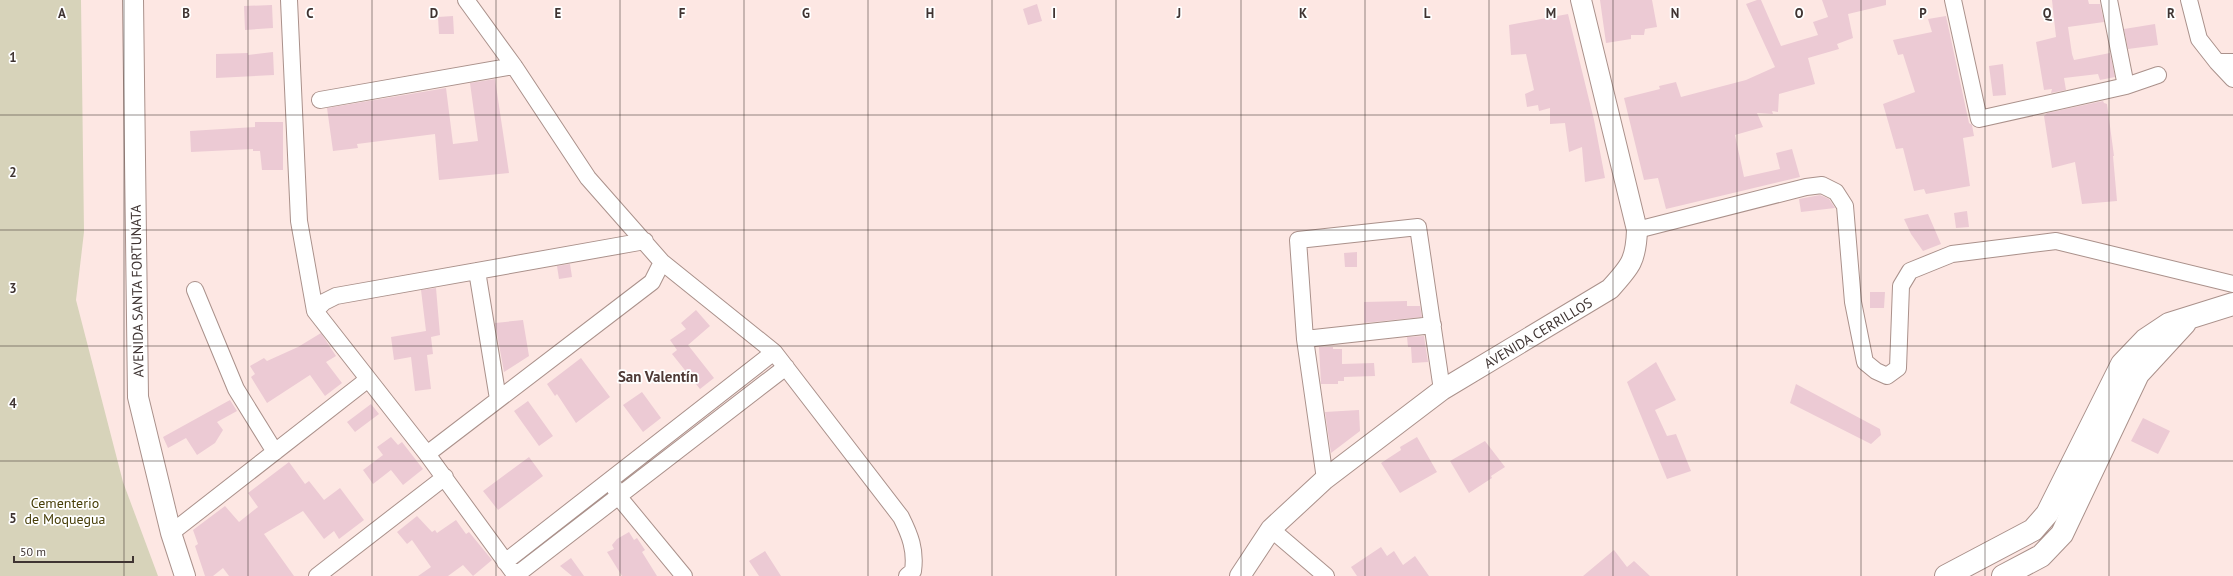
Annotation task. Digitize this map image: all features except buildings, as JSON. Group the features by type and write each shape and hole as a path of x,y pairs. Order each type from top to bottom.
{"main road":[{"path":"1946,576 2033,530 2047,514 2122,364 2145,340 2169,324 2233,304"},
{"path":"2003,576 2041,556 2062,534 2138,374 2192,317"}],"street":[{"name":"AVENIDA SANTA FORTUNATA","path":"133,0 138,397 171,533 185,576"},
{"path":"289,0 299,221 315,311 367,380 445,477 516,576 786,367"},
{"path":"466,0 514,66 588,178 662,262 774,352 901,517 912,542 914,559 912,571 906,576"},
{"name":"AVENIDA CERRILLOS","path":"1240,576 1271,529 1325,479 1442,390 1610,290 1631,263 1636,251 1637,230 1581,0"},
{"path":"1953,0 1979,119 2126,86 2158,75"},
{"path":"2109,0 2126,86"},
{"path":"2189,0 2199,39 2233,79"},
{"path":"2217,62 2233,62"},
{"path":"320,100 514,66"},
{"path":"1637,230 1806,187 1822,185 1836,192 1844,206 1853,302 1865,362 1876,371 1888,376 1898,368 1901,286 1910,271 1952,254 2056,241 2233,284"},
{"path":"1325,479 1305,339 1298,240 1418,226 1442,390"},
{"path":"315,311 324,302 336,296 645,241"},
{"path":"427,454 652,282 662,262"},
{"path":"477,271 498,399"},
{"path":"195,290 236,389 275,452"},
{"path":"1305,339 1433,325"},
{"path":"505,562 774,352"},
{"path":"171,533 367,380"},
{"path":"317,576 445,477"},
{"path":"610,479 618,496 684,576"},
{"path":"1271,529 1326,576"}],"green space":[{"name":"Cementerio de Moquegua","path":"0,0 81,0 84,232 76,300 123,482 158,576 0,576"}],"district":[{"name":"San Valentín","path":"658,376"}]}
